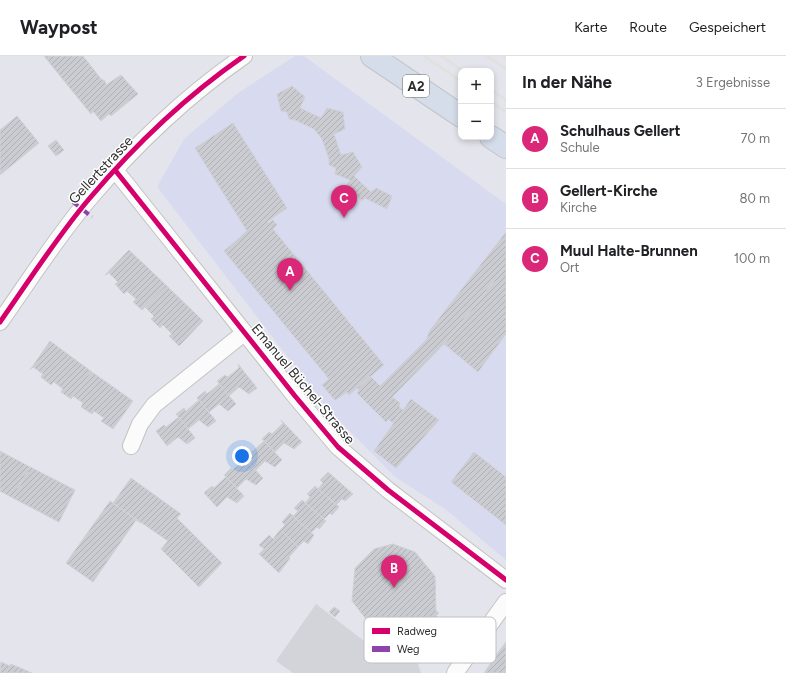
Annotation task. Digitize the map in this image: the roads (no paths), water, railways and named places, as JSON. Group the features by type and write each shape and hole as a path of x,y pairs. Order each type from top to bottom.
{"highway":[{"name":"A2","path":"372,56 458,114"},
{"path":"494,139 506,147"}],"street":[{"name":"Gellertstrasse","path":"0,322 81,209 115,170 186,100 244,56"},
{"name":"Emanuel Büchel-Strasse","path":"115,170 244,333 338,447 388,490 506,580"},
{"path":"131,446 140,424 154,404 244,333"},
{"path":"495,617 506,602"},
{"path":"455,673 462,663"}],"railway":[{"path":"424,56 458,79"},
{"path":"441,56 459,68"},
{"path":"487,56 506,69"},
{"path":"494,92 506,100"},
{"path":"494,103 506,112"}],"place":[{"name":"Muul Halte-Brunnen","path":"344,218"},
{"name":"Schulhaus Gellert","path":"290,291"},
{"name":"Gellert-Kirche","path":"394,588"}]}
